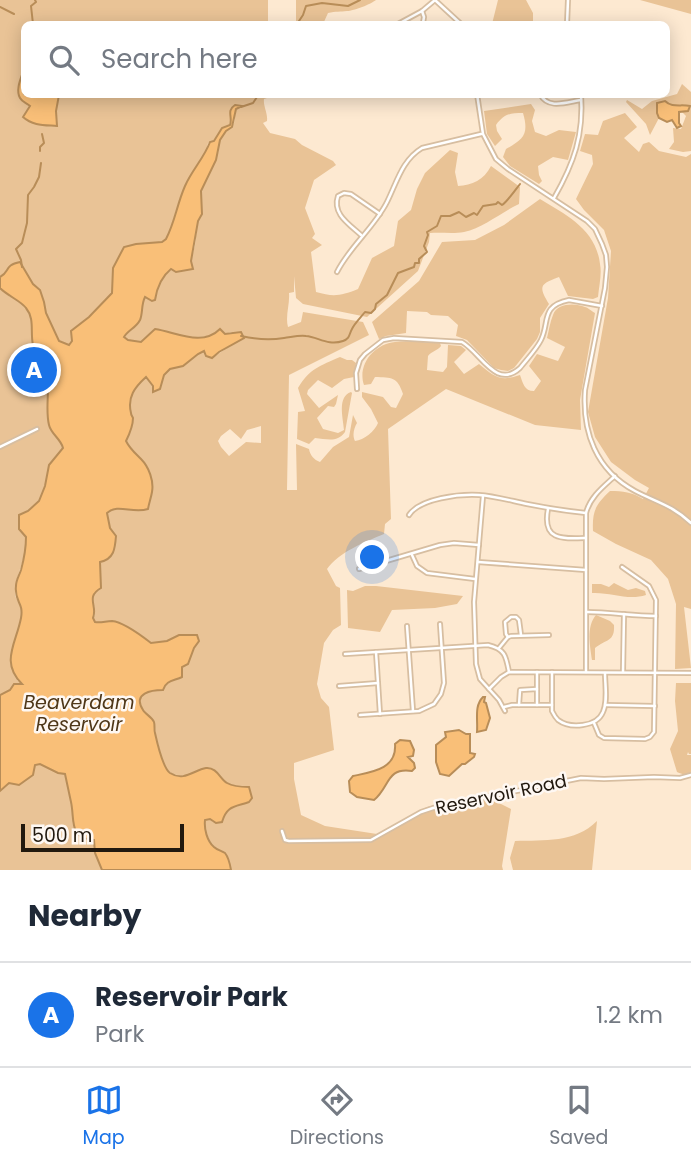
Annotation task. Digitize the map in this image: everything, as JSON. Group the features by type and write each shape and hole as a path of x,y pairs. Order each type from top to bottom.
{"street":[{"path":"404,21 435,0 458,21"},
{"path":"566,21 568,0"},
{"path":"422,11 423,21"},
{"path":"478,98 483,134 500,164 587,221 599,236 606,255 605,288 585,390 584,414 588,436 607,468 615,476 634,490 672,508 691,523"},
{"path":"543,98 551,104 581,100 581,125 576,149 570,169 554,198"},
{"path":"337,272 344,258 380,214 406,161 414,153 422,148 483,134"},
{"path":"362,236 340,215 336,202 338,196 351,194 380,214"},
{"path":"357,389 356,373 360,360 388,338 463,342 494,372 508,375 520,368 540,342 545,319 553,307 569,300 602,306"},
{"path":"0,447 37,429"},
{"path":"586,672 586,513 595,495 615,476"},
{"path":"408,515 410,511 439,499 484,496 548,509 586,513"},
{"path":"484,496 474,611 480,679 499,699 504,709 519,705 552,705"},
{"path":"548,509 546,522 551,533 562,538 585,538"},
{"path":"359,569 447,544 480,545"},
{"path":"411,553 417,566 427,573 475,579"},
{"path":"478,562 587,570"},
{"path":"594,723 599,735 604,738 645,739 654,732 656,600 649,586 622,567"},
{"path":"587,612 656,615"},
{"path":"624,614 624,672"},
{"path":"508,637 505,622 511,617 519,620 520,636"},
{"path":"360,715 413,712 434,704 441,694 443,683 440,624"},
{"path":"407,626 413,712"},
{"path":"499,648 508,637 549,635"},
{"path":"345,654 488,645 499,648 507,659 509,672"},
{"path":"376,652 380,714"},
{"path":"489,690 509,672 691,673"},
{"path":"552,672 554,715 562,722 583,725 600,719 605,705 605,673"},
{"path":"537,673 537,705"},
{"path":"339,686 378,684"},
{"path":"519,705 520,690 537,689"},
{"path":"605,705 655,706"},
{"name":"Reservoir Road","path":"282,831 285,840 289,841 371,840 427,809 486,796 586,777 680,778 691,775"}],"shaded area":[{"path":"0,0 268,0 268,21 21,21 21,98 267,98 264,102 267,121 263,123 270,133 295,139 336,165 314,180 305,208 315,234 312,238 322,245 311,252 316,292 337,295 358,289 372,258 394,246 398,221 411,210 425,173 450,150 458,153 455,172 458,186 477,181 491,166 520,187 519,204 485,224 464,232 430,233 418,271 367,317 303,304 296,298 294,276 294,292 289,293 287,319 288,327 301,322 303,312 363,322 369,335 289,375 287,490 297,490 296,444 309,449 313,457 320,462 333,447 349,437 353,415 357,423 355,441 369,435 378,423 362,397 362,392 383,397 391,407 396,408 403,394 396,381 375,377 371,384 364,385 362,377 365,363 380,347 400,341 440,343 441,346 428,356 427,370 443,372 447,367 448,345 461,346 466,350 454,362 464,374 479,364 498,377 520,375 526,388 534,391 541,381 529,366 537,354 558,361 565,347 547,338 555,311 562,306 572,305 586,307 595,313 580,400 581,430 535,425 446,389 388,429 391,519 385,524 384,534 345,553 327,569 336,586 340,588 341,625 333,630 324,643 317,684 321,698 329,707 334,750 294,763 294,779 301,815 325,826 377,834 427,807 492,792 493,800 511,809 503,870 231,870 225,857 207,836 205,820 210,819 213,822 224,816 231,806 242,805 240,787 226,783 216,771 182,775 169,771 162,759 154,723 140,705 144,694 163,690 169,681 176,680 182,667 188,664 199,641 197,635 179,635 167,641 151,643 116,622 94,622 93,596 99,562 116,536 110,528 107,513 116,508 133,510 134,453 126,441 131,430 130,397 147,376 154,391 160,389 164,375 170,369 183,366 205,351 212,358 241,339 231,332 188,338 155,329 142,342 124,337 141,311 145,297 155,300 159,284 166,274 191,261 201,192 218,153 220,140 234,123 236,109 241,107 235,105 230,125 222,128 214,141 208,143 184,189 166,239 162,242 124,247 113,268 112,293 71,331 72,341 68,346 65,345 75,457 19,529 26,537 26,550 16,582 15,596 22,607 17,680 23,684 0,695 0,288 10,297 3,276 0,277","holes":["261,426 261,443 246,442 229,456 218,441 230,429 241,439 247,430"]},
{"path":"296,0 376,0 354,10 328,13 324,21 296,21"},
{"path":"498,0 526,0 533,13 533,21 493,21"},
{"path":"640,0 691,0 691,14"},
{"path":"682,84 691,92 691,151 669,149 674,142 673,128 681,129 686,116 682,112 688,111 685,105 669,104 665,101 657,103 659,118 650,135 646,124 626,102 627,100 642,109 652,101 677,94"},
{"path":"531,104 535,110 532,121 535,132 546,136 559,130 576,132 568,160 553,157 538,166 542,181 539,184 510,166 503,157 506,149 524,135 523,113 508,115 499,121 496,125 497,131 502,139 495,146 487,134 484,111"},
{"path":"625,113 637,127 624,138 639,152 643,144 649,142 659,151 686,157 691,154 691,609 684,607 691,668 675,669 676,604 668,579 651,560 593,531 596,508 610,491 627,492 643,499 649,488 611,462 595,437 588,412 608,298 611,251 604,230 576,199 593,164 592,155 580,151 585,134 598,135 603,121"},
{"path":"540,199 578,224 593,241 601,268 598,297 593,299 568,296 559,277 545,284 542,289 549,304 540,318 540,332 514,368 508,371 494,368 467,340 456,336 458,325 448,316 407,311 406,333 379,339 372,322 419,281 442,242 475,240 504,225"},
{"path":"340,357 356,363 354,377 344,379 332,388 318,380 307,394 319,408 338,395 334,407 328,406 317,418 323,429 338,433 344,430 342,403 347,395 352,393 345,432 335,439 315,438 309,444 297,439 298,412 305,411 298,388 311,372"},
{"path":"614,583 628,590 636,588 645,591 646,595 633,597 592,593 592,584 609,587"},
{"path":"365,586 463,596 457,604 392,610 380,632 348,628 347,590 353,591"},
{"path":"596,615 610,621 614,630 611,637 595,648 595,660 592,660 590,631"},
{"path":"676,683 691,683 691,754 688,752 687,755 691,755 691,773 687,774 677,772 670,749 678,731"},
{"path":"40,764 65,774 73,826 94,840 95,853 102,870 0,870 0,791 9,783 19,785 33,775 35,765"},
{"path":"597,821 592,870 513,870 510,858 515,841 569,837"}],"water":[{"path":"21,80 21,98 58,98 57,126 35,124 23,117 30,106 20,98"},
{"path":"665,101 674,105 690,106 688,111 679,112 681,126 677,128 672,120 667,122 659,118 657,103"},
{"name":"Beaverdam Reservoir","path":"235,105 242,106 236,109 232,127 220,140 216,160 201,191 202,214 198,221 191,261 193,269 176,272 171,269 160,283 155,300 145,297 140,320 124,337 141,342 155,329 197,338 213,334 220,329 225,334 241,332 244,338 212,358 206,356 204,351 183,366 170,369 164,375 160,389 153,392 153,386 146,377 133,393 130,407 133,421 126,441 149,470 152,492 148,509 116,509 107,513 110,528 116,536 115,545 111,556 100,562 101,588 93,598 93,618 95,622 112,621 121,624 151,643 167,641 179,635 197,635 199,641 188,664 182,667 182,677 168,683 163,690 145,694 140,704 154,722 161,754 170,773 184,776 210,768 230,784 249,787 252,798 249,802 229,810 222,822 205,820 210,842 225,853 231,870 102,870 95,853 94,840 80,836 74,827 65,774 40,764 35,765 33,775 19,785 9,783 0,791 0,695 10,690 14,684 22,684 15,676 11,660 21,618 16,584 26,541 19,529 19,515 39,501 49,465 63,448 49,425 47,375 33,345 29,312 24,305 0,288 0,277 9,267 20,262 33,284 40,290 46,313 59,341 69,345 72,341 71,331 112,293 113,268 124,247 162,242 166,239 188,180 210,142 214,141 222,128 230,125 230,112"},
{"path":"483,697 490,718 486,730 477,732 477,709"},
{"path":"459,730 470,734 470,753 475,754 474,757 449,776 440,774 436,762 436,745 446,737 445,732"},
{"path":"400,740 410,741 414,750 413,756 408,757 415,768 393,775 374,800 357,797 350,792 349,781 353,776 375,771 388,764 395,752 395,744"}],"waterway":[{"path":"33,21 31,6 35,0"},
{"path":"299,21 306,6 322,3 348,6 360,0"},
{"path":"0,7 14,14"},
{"path":"241,107 253,103 256,98"},
{"path":"40,151 44,143 42,134"},
{"path":"22,267 16,249 22,243 27,223 28,195 39,177 41,163"},
{"path":"241,336 268,339 303,336 333,342 345,340 365,312 371,313 376,304 387,295 398,273 419,263 419,259 427,252 424,246 427,232 437,226 441,216 459,212 466,217 474,213 477,215 483,206 498,202 502,205 520,184"}],"place":[{"name":"Reservoir Park","path":"34,370"}]}
